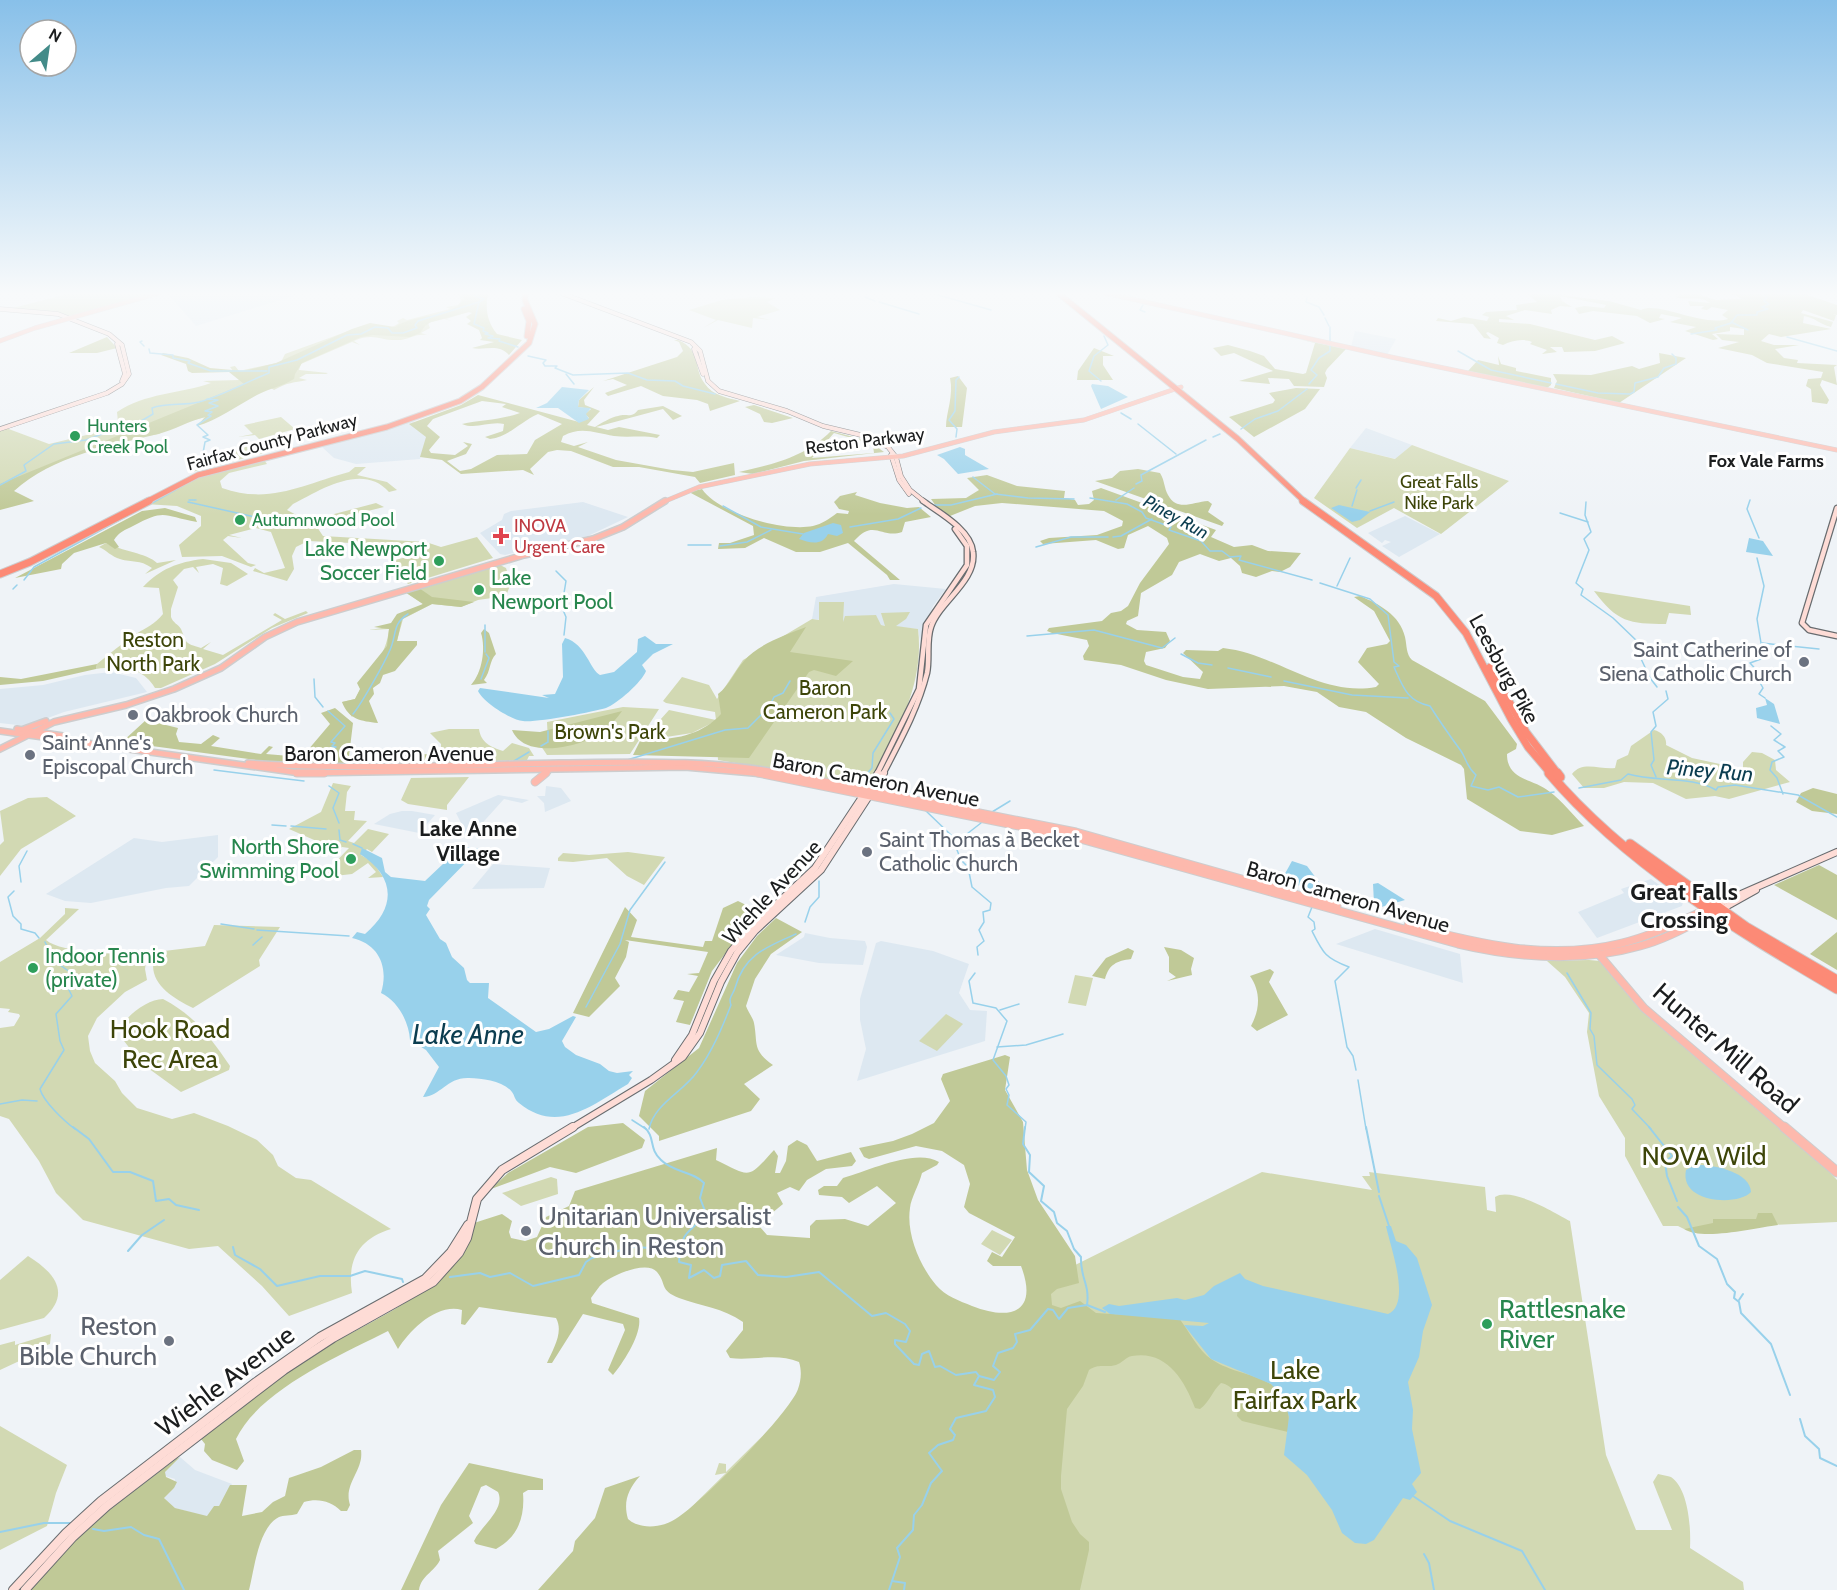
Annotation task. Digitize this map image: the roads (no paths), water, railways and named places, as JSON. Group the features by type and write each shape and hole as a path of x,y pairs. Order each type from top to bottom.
{"highway":[{"name":"Fairfax County Parkway","path":"0,572 197,472 360,432 451,402 472,390 498,367"},
{"name":"Fairfax County Parkway","path":"0,572 30,562 193,477 393,425 460,401 490,380 503,367"},
{"name":"Leesburg Pike","path":"1153,367 1240,436 1304,495 1400,563 1451,604 1467,625 1526,732 1569,787 1628,842 1715,909 1735,928 1837,989"},
{"name":"Leesburg Pike","path":"1154,367 1238,439 1306,503 1429,589 1467,633 1519,733 1549,773 1579,806 1620,843 1715,909 1837,980"},
{"path":"1371,548 1400,563"},
{"path":"1467,633 1478,650 1483,653"},
{"path":"1697,921 1716,921 1735,928"}],"main road":[{"path":"0,428 97,395 124,379 122,367"},
{"path":"701,367 706,382 719,393 787,413 814,425 864,438 882,446 893,456"},
{"path":"704,367 708,381 723,393 787,411 823,426 868,437 885,445 893,456"},
{"path":"1440,367 1837,450"},
{"name":"Reston Parkway","path":"26,732 166,692 217,670 271,634 310,617 524,555 599,538 684,492 810,464 893,456 998,429 1086,418 1148,394 1178,387"},
{"name":"Reston Parkway","path":"2,746 46,721 119,704 172,687 219,665 270,631 302,617 526,551 596,536 621,525 662,499 686,489 808,462 893,456"},
{"name":"Wiehle Avenue","path":"25,1590 73,1537 107,1506 291,1365 333,1338 432,1282 459,1253 466,1238 477,1198 502,1170 668,1068 692,1035 714,981 731,951 751,928 816,867 871,793 919,689 926,625 968,561 968,550 963,539 905,490 898,480 893,456"},
{"path":"1837,508 1802,623 1809,630 1837,636"},
{"path":"26,732 46,721"},
{"path":"54,735 46,730 58,721"},
{"path":"1,729 11,735 2,746"},
{"name":"Baron Cameron Avenue","path":"1,729 254,764 304,768 711,763 766,770 1098,843 1475,949 1519,955 1596,951 1649,943 1697,921 1715,909"},
{"name":"Baron Cameron Avenue","path":"26,732 288,772 332,774 719,768 871,793"},
{"path":"535,782 542,774 558,769"},
{"path":"1715,909 1837,852"},
{"name":"Baron Cameron Avenue","path":"1596,951 1644,936 1715,909"},
{"name":"Hunter Mill Road","path":"1596,951 1652,1015 1837,1172"},
{"name":"Wiehle Avenue","path":"13,1590 49,1550 92,1509 256,1382 320,1337 425,1279 451,1252 470,1221"}],"water":[{"path":"1092,384 1108,386 1128,397 1101,409"},
{"path":"562,387 589,390 579,400 578,407 591,408 586,414 589,419 579,423 558,408 536,408 547,403"},
{"path":"960,447 965,449 965,455 989,469 958,474 937,455"},
{"path":"1339,505 1370,512 1360,520 1352,522 1331,508"},
{"path":"833,523 841,525 843,533 837,536 828,534 819,542 799,539 804,533"},
{"path":"1749,538 1763,541 1773,556 1746,552"},
{"path":"645,636 656,644 673,644 653,654 642,665 646,671 640,681 606,708 551,719 523,721 498,710 478,691 480,688 549,698 542,695 555,694 563,677 562,644 565,638 583,651 600,675 614,672 637,652 638,639"},
{"path":"1765,698 1774,704 1780,724 1757,718 1756,708 1767,705"},
{"name":"Lake Anne","path":"462,846 479,849 429,900 427,906 430,909 426,915 440,939 446,943 452,957 464,968 467,980 470,983 489,983 488,998 536,1032 549,1029 573,1016 576,1017 562,1041 565,1047 576,1055 600,1064 609,1071 617,1073 633,1071 629,1075 632,1078 628,1084 588,1108 561,1117 547,1116 533,1112 519,1103 512,1092 503,1085 469,1078 455,1080 435,1093 423,1097 439,1067 426,1050 410,1040 401,1013 393,1001 381,993 384,974 380,958 369,945 352,938 357,932 365,934 376,923 383,913 388,892 380,872 360,854 362,848 382,858 385,872 391,877 425,881"},
{"path":"1292,861 1307,866 1325,890 1317,891 1284,881 1282,879"},
{"path":"1378,883 1405,900 1378,908 1374,903 1373,884"},
{"path":"1695,1165 1729,1170 1744,1179 1751,1192 1735,1199 1723,1200 1700,1196 1686,1181 1686,1170"},
{"path":"1386,1226 1391,1226 1396,1241 1406,1245 1417,1258 1432,1305 1423,1331 1419,1357 1408,1382 1413,1410 1412,1429 1421,1473 1412,1484 1417,1492 1410,1500 1403,1498 1374,1540 1366,1544 1355,1543 1342,1533 1332,1510 1307,1475 1284,1455 1289,1417 1284,1398 1271,1384 1211,1359 1184,1325 1203,1326 1209,1323 1110,1314 1102,1308 1109,1304 1119,1306 1177,1298 1185,1300 1204,1295 1214,1286 1240,1273 1245,1279 1263,1286 1388,1314 1395,1308 1399,1287"}],"waterway":[{"path":"200,367 211,371 267,371"},
{"path":"208,399 269,373 269,367"},
{"path":"556,367 573,375 628,373 647,380 675,381 683,386 715,394"},
{"path":"1090,367 1089,371 1101,381"},
{"path":"1309,384 1317,375 1311,370 1313,367"},
{"path":"1486,367 1551,383"},
{"path":"1556,384 1598,393 1630,394 1634,392 1635,383 1658,377 1666,367"},
{"path":"566,374 574,384"},
{"path":"956,437 957,429 949,420 955,411 956,380 959,377"},
{"path":"1241,429 1255,419 1278,411 1307,389"},
{"path":"0,485 26,471 24,465 54,444 86,440 126,425 143,423 141,421 153,414 152,408 158,406 193,403 208,399"},
{"path":"208,399 218,400 209,403 218,406 205,411 212,412 208,415 211,416 197,425 208,435 203,437 210,440 205,442 203,453 210,459"},
{"path":"1121,413 1131,419"},
{"path":"1138,424 1176,454"},
{"path":"1213,437 1220,434"},
{"path":"1136,484 1142,481 1141,475 1206,440"},
{"path":"973,477 996,494"},
{"path":"1356,488 1361,480"},
{"path":"152,503 184,485"},
{"path":"1116,500 1134,488"},
{"path":"1352,506 1357,490"},
{"name":"Piney Run","path":"935,505 951,505 996,494"},
{"name":"Piney Run","path":"996,494 1028,498 1074,499"},
{"name":"Piney Run","path":"1090,498 1127,504 1151,520"},
{"path":"189,500 196,500"},
{"path":"1750,500 1747,509 1759,538"},
{"path":"188,502 255,517 270,526"},
{"path":"1370,511 1394,502"},
{"path":"1586,502 1585,515 1587,522"},
{"name":"Piney Run","path":"723,506 761,527 803,534"},
{"name":"Piney Run","path":"850,527 898,519 921,508"},
{"path":"24,580 34,567 134,512"},
{"path":"1560,513 1587,522"},
{"path":"1113,537 1121,536 1151,520"},
{"name":"Piney Run","path":"1151,520 1171,527 1169,530 1201,541 1210,551 1222,551 1230,557 1241,556 1239,560 1312,580"},
{"path":"1587,522 1591,532 1584,539 1589,550 1576,583 1583,589 1581,595 1613,618 1639,643 1636,648 1650,678 1657,687"},
{"path":"720,546 747,542 771,530"},
{"path":"1036,547 1071,537 1108,537"},
{"path":"688,545 711,545"},
{"path":"1337,586 1350,558"},
{"path":"1757,558 1764,586 1757,619 1761,643 1758,651 1761,659 1750,663 1761,675 1759,681 1763,688 1759,694 1765,698"},
{"path":"556,571 566,581 563,599"},
{"name":"Piney Run","path":"1320,583 1370,599 1388,615 1394,662 1399,666 1394,667 1400,681 1411,697 1430,706 1461,751 1468,766 1476,775 1471,786 1488,790 1499,787 1518,797 1554,792"},
{"path":"13,589 17,585"},
{"path":"563,610 566,617 564,635"},
{"path":"353,714 387,656 399,622 408,614"},
{"path":"485,625 485,652"},
{"path":"1027,636 1094,630 1162,648 1175,638"},
{"path":"1762,643 1819,649"},
{"path":"481,679 489,658 486,654"},
{"path":"1181,654 1198,663 1212,665"},
{"path":"1228,668 1271,677"},
{"path":"314,679 315,697 323,707"},
{"path":"627,760 725,730 748,728 769,707 774,697 783,693 790,681"},
{"path":"1284,681 1352,695 1408,698"},
{"path":"1656,777 1651,765 1654,760 1651,732 1656,726 1653,712 1668,699 1666,691"},
{"path":"328,711 345,726 331,742 335,743 332,746 336,747 333,748 335,756"},
{"path":"865,782 862,779 872,768 873,753 894,719 890,713"},
{"path":"1771,726 1781,734 1774,740 1785,747 1778,751 1784,757 1772,762 1770,770 1777,778 1782,793"},
{"path":"541,746 548,742 548,731"},
{"path":"514,761 529,752"},
{"path":"214,770 304,781"},
{"name":"Piney Run","path":"1579,788 1621,780 1628,774 1685,781 1716,790 1718,787 1735,785 1782,793"},
{"path":"889,785 914,794"},
{"path":"329,786 339,793 333,808 339,823"},
{"name":"Piney Run","path":"1782,793 1798,795 1837,817"},
{"path":"992,812 1010,801"},
{"path":"926,811 951,835 961,860 968,867 972,887 991,903 990,910 983,912 984,922 979,930 984,941 977,947 978,955"},
{"path":"953,838 963,837 981,823"},
{"path":"272,825 286,826"},
{"path":"291,826 326,829"},
{"path":"339,830 340,840 346,842"},
{"path":"353,844 362,848"},
{"path":"21,882 19,866 27,851"},
{"path":"586,1007 620,944 630,910 665,862"},
{"path":"805,922 810,907 819,897 819,881"},
{"path":"14,891 8,897 13,916 21,924 21,929 35,933 39,938"},
{"path":"1312,907 1308,917 1314,922 1315,929 1312,931 1319,945 1335,961 1349,967 1335,981 1347,1047 1353,1056 1356,1070"},
{"path":"221,924 254,929"},
{"path":"257,930 349,936"},
{"path":"649,1129 657,1112 691,1079 707,1056 724,1022 731,1005 730,998 744,967 766,948 796,934"},
{"path":"253,945 262,937"},
{"path":"45,942 51,954 59,958 60,965 77,977 69,990 72,996 56,1014 60,1041 64,1050 40,1089 49,1105 75,1129"},
{"path":"975,973 969,981 973,1003 996,1008 1007,1021 998,1047"},
{"path":"1567,973 1591,1013 1590,1029 1594,1036 1597,1065 1632,1099 1635,1105 1632,1109 1651,1129"},
{"path":"1000,1010 1019,1004"},
{"path":"998,1047 1026,1045 1063,1034"},
{"path":"998,1047 993,1060 1006,1076 1009,1085 1006,1089 1009,1095 1007,1105 1026,1122 1025,1129"},
{"path":"1358,1080 1366,1129"},
{"path":"0,1104 22,1100 37,1101"},
{"path":"632,1120 646,1129"},
{"path":"73,1127 89,1139 113,1172 130,1172 153,1181 156,1201 169,1199 176,1205 199,1210"},
{"path":"1025,1127 1023,1144 1030,1155 1029,1172 1044,1186 1041,1201 1054,1212 1057,1223 1067,1231 1074,1249 1081,1257 1088,1298 1087,1305"},
{"path":"1366,1127 1379,1192"},
{"path":"1649,1127 1672,1156 1665,1162 1667,1176 1677,1201"},
{"path":"646,1129 657,1156 661,1160 704,1183 700,1198 705,1211 704,1218 685,1236 680,1253 679,1262 691,1265 689,1278 704,1270 714,1278 720,1276 722,1265 746,1261 758,1275 786,1277 819,1272 872,1316 886,1313 905,1324 910,1331 906,1342 895,1340 895,1344 914,1364 919,1365 922,1354 929,1351 935,1367 940,1366 956,1375 976,1372 979,1376"},
{"path":"1379,1196 1389,1226"},
{"path":"1678,1207 1687,1217 1699,1246 1717,1259 1727,1284 1735,1292 1734,1298 1739,1302 1741,1313 1771,1344 1790,1395"},
{"path":"128,1251 142,1235 164,1220"},
{"path":"450,1277 480,1273 490,1277 510,1273 533,1286 579,1275 586,1262 592,1258 633,1247 652,1248 667,1241 680,1242"},
{"path":"233,1247 235,1255 260,1269 277,1286 320,1276 350,1276 365,1271 402,1279 403,1282"},
{"path":"1739,1300 1743,1294"},
{"path":"979,1376 994,1380 1000,1372 993,1366 998,1353 1013,1348 1017,1342 1015,1334 1030,1330 1048,1309 1053,1310 1059,1319 1068,1308 1087,1305"},
{"path":"1087,1305 1105,1312"},
{"path":"892,1581 900,1557 897,1548 913,1530 914,1515 922,1505 931,1483 942,1471 929,1453 938,1445 953,1440 955,1435 950,1429 956,1418 986,1411 995,1397 993,1390 974,1385 979,1376"},
{"path":"1800,1419 1805,1436 1819,1449 1820,1458 1837,1466"},
{"path":"1413,1496 1450,1521 1522,1551 1545,1590"},
{"path":"0,1532 44,1523 70,1523"},
{"path":"93,1529 104,1531 131,1527 144,1535 159,1539 184,1590"},
{"path":"1424,1554 1429,1563 1434,1590"},
{"path":"889,1590 892,1581"},
{"path":"892,1581 905,1583 904,1590"}],"place":[{"name":"Hunters Creek Pool","path":"75,436"},
{"name":"Autumnwood Pool","path":"240,520"},
{"name":"INOVA Urgent Care","path":"501,536"},
{"name":"Lake Newport Soccer Field","path":"439,561"},
{"name":"Lake Newport Pool","path":"479,590"},
{"name":"Saint Catherine of Siena Catholic Church","path":"1804,662"},
{"name":"Oakbrook Church","path":"133,715"},
{"name":"Saint Anne's Episcopal Church","path":"30,755"},
{"name":"Saint Thomas à Becket Catholic Church","path":"867,852"},
{"name":"North Shore Swimming Pool","path":"351,859"},
{"name":"Indoor Tennis (private)","path":"33,968"},
{"name":"Unitarian Universalist Church in Reston","path":"526,1231"},
{"name":"Rattlesnake River","path":"1487,1324"},
{"name":"Reston Bible Church","path":"169,1341"}],"district":[{"name":"Fox Vale Farms","path":"1766,461"},
{"name":"Lake Anne Village","path":"468,840"},
{"name":"Great Falls Crossing","path":"1684,906"}],"park label":[{"name":"Great Falls Nike Park","path":"1439,492"},
{"name":"Reston North Park","path":"153,652"},
{"name":"Baron Cameron Park","path":"825,700"},
{"name":"Brown's Park","path":"610,732"},
{"name":"Hook Road Rec Area","path":"170,1044"},
{"name":"NOVA Wild","path":"1704,1156"},
{"name":"Lake Fairfax Park","path":"1295,1385"}]}
